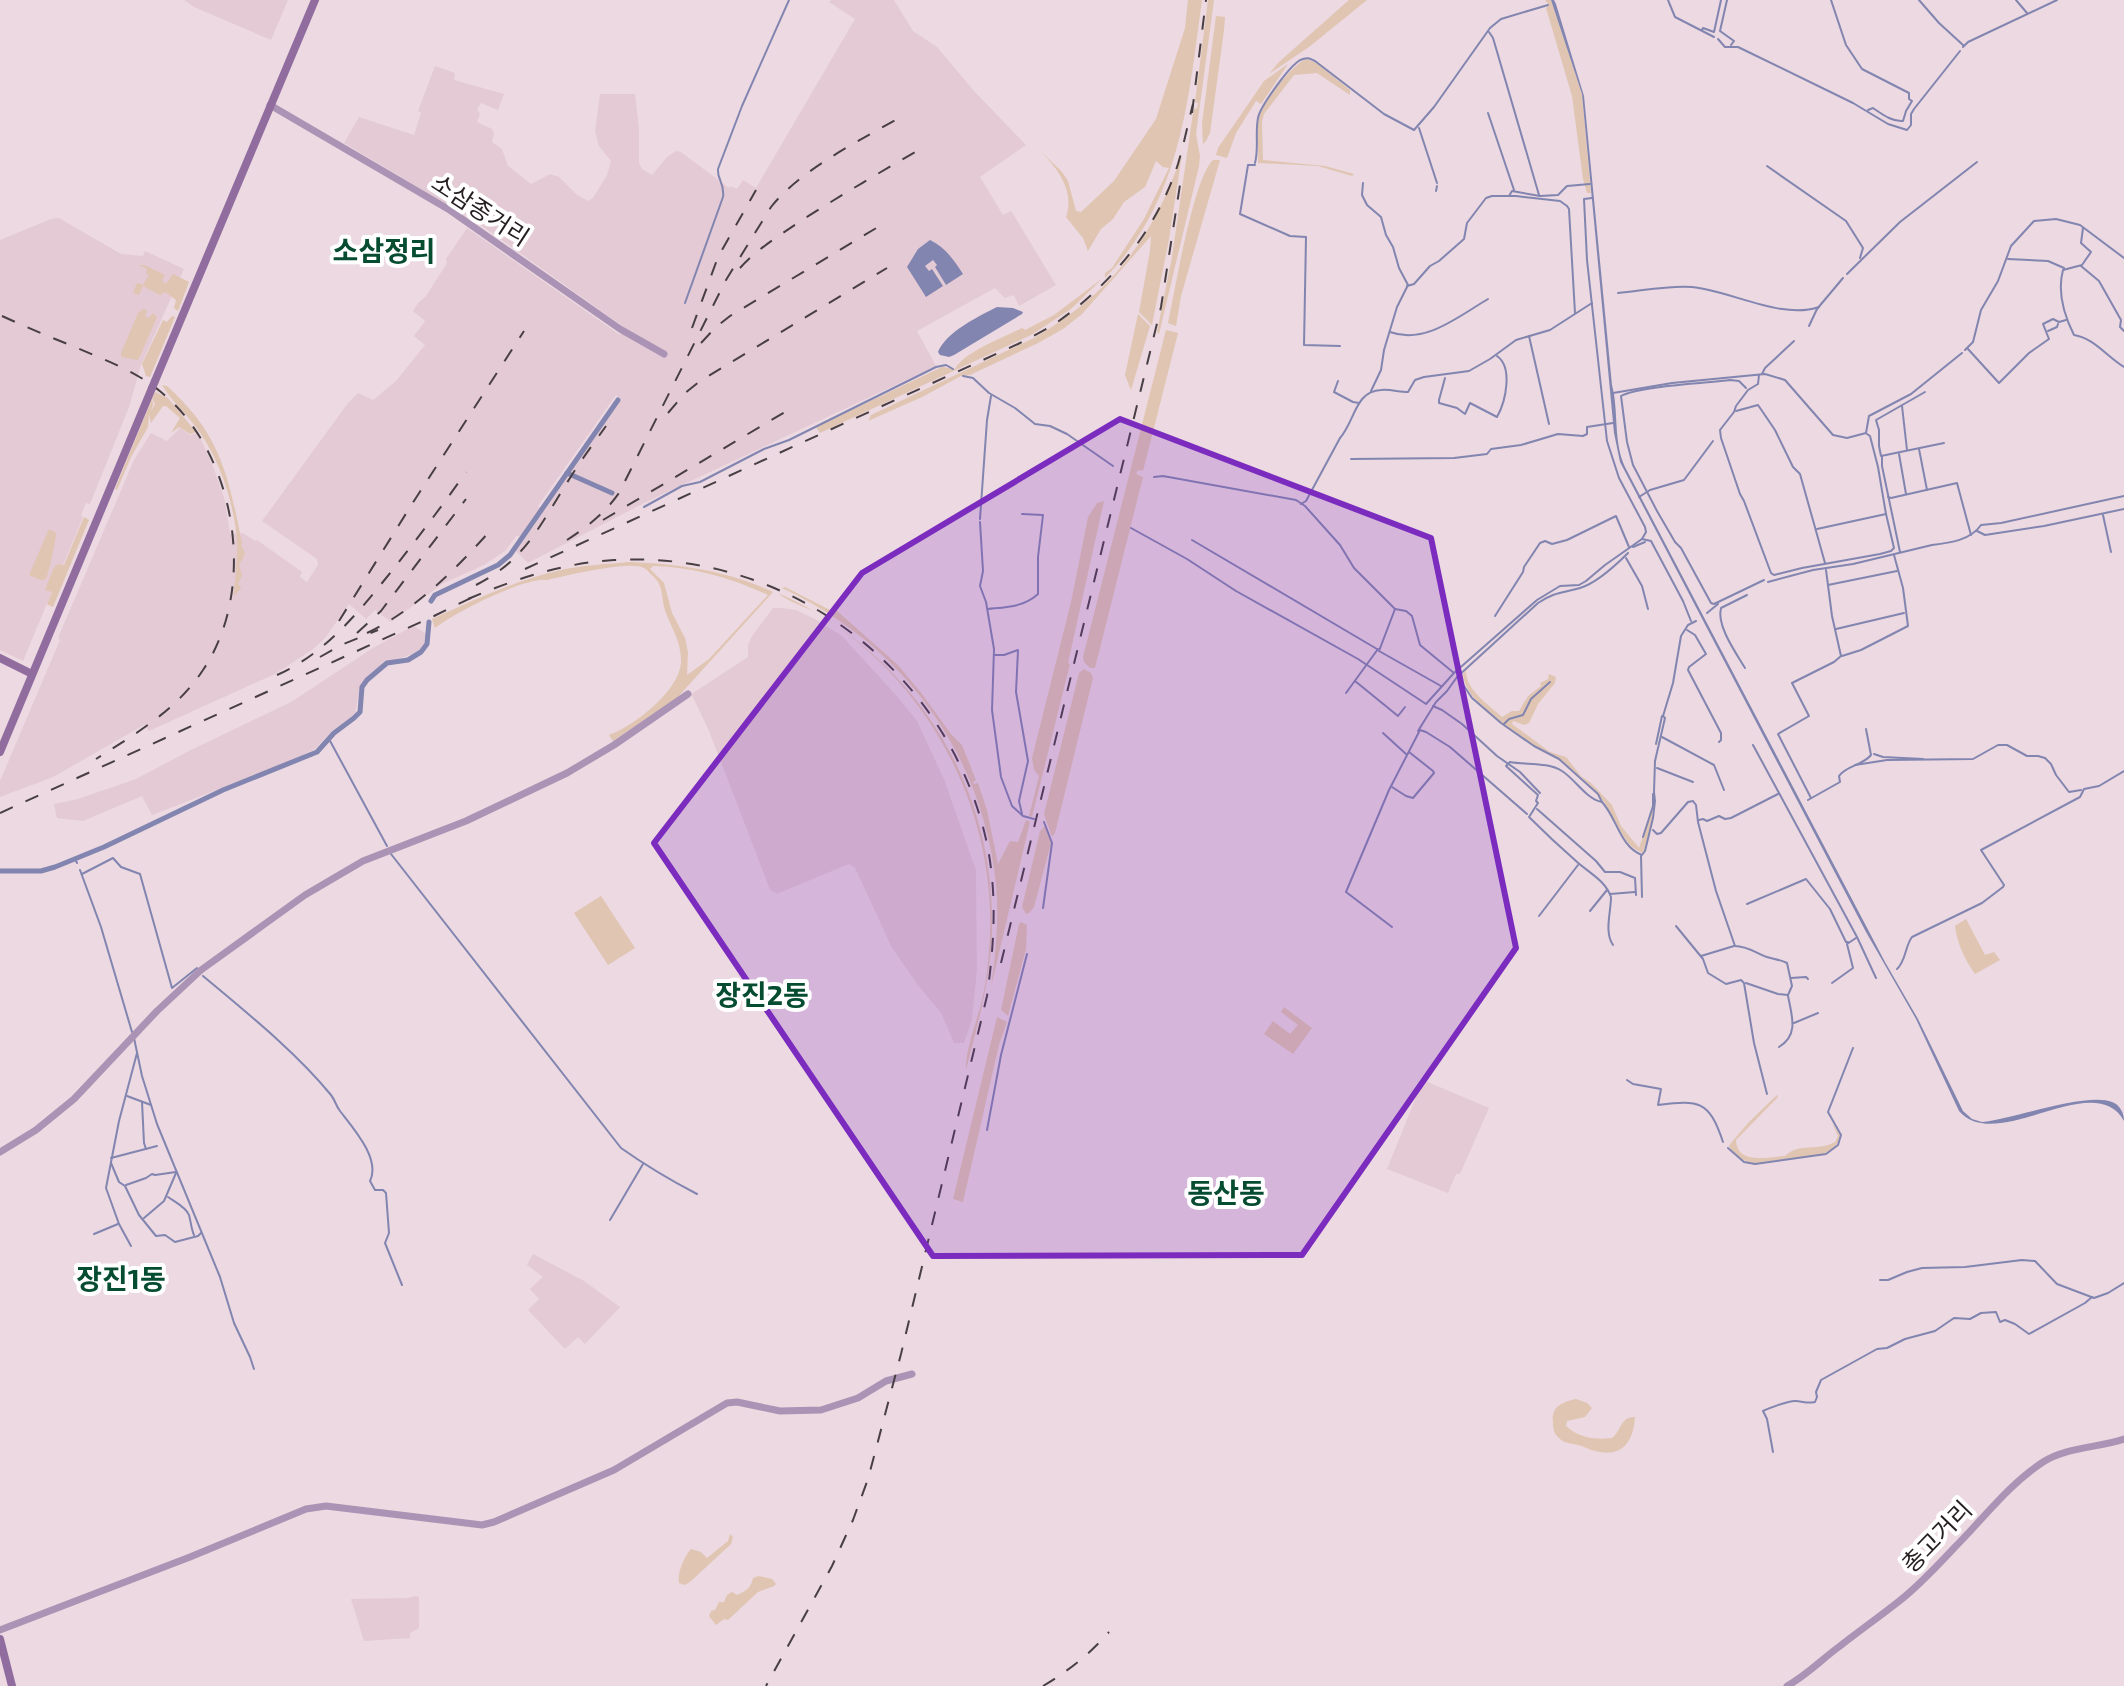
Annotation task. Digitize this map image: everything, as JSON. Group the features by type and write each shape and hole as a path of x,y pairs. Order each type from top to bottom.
{"main road":[{"path":"0,752 315,0"},
{"path":"0,658 32,674"},
{"path":"0,1639 12,1686"}],"street":[{"name":"소삼종거리","path":"270,105 468,222 620,329 664,354"},
{"path":"0,1152 36,1130 74,1099 157,1011 201,970 305,895 363,861 466,821 572,770 688,694"},
{"path":"0,1630 306,1509 326,1506 482,1525 614,1470 727,1403 737,1402 780,1411 821,1410 858,1398 886,1381 912,1374"},
{"name":"총고거리","path":"1787,1686 1900,1601 2012,1485 2042,1463 2066,1452 2124,1439"}],"highlighted area":[{"path":"1120,419 1431,538 1516,948 1302,1255 933,1256 654,843 862,573"}],"shaded area":[{"path":"184,0 288,0 271,40"},
{"path":"894,0 913,31 937,47 1026,145 980,177 1003,215 1011,211 1056,285 1019,306 1014,295 1005,298 995,288 917,331 936,366 646,502 528,563 516,551 621,399 616,395 538,506 541,508 520,537 517,535 505,551 484,565 442,584 391,622 375,610 366,619 349,604 325,638 275,674 149,731 144,725 53,777 0,797 0,781 60,640 58,638 134,460 151,433 167,441 180,428 190,435 197,433 225,501 230,534 243,533 257,540 302,572 300,577 307,582 318,565 317,559 262,521 348,403 358,393 373,400 396,381 425,345 414,336 425,321 413,311 426,296 467,228 620,335 625,328 475,221 344,143 359,117 414,135 421,113 418,111 435,66 455,73 454,80 504,94 498,110 481,103 477,109 480,114 477,122 492,129 492,142 502,149 508,166 531,184 550,174 559,177 588,201 607,175 611,161 599,146 595,131 600,94 635,94 639,163 642,169 652,175 676,151 729,188 737,189 743,180 756,188 855,19 829,2"},
{"path":"1188,0 1202,0 1192,76 1177,148 1150,216 1130,248 1105,278 1105,273 1112,268 1144,219 1169,168 1156,161 1145,187 1124,202 1113,219 1101,229 1088,251 1083,238 1066,217 1067,192 1057,170 1022,133 1062,172 1068,181 1076,211 1081,212 1114,181 1156,119 1185,28"},
{"path":"1208,0 1214,0 1196,134 1199,166 1159,334 1193,113 1198,103 1195,102"},
{"path":"1349,0 1367,0 1309,47 1269,74 1279,62"},
{"path":"1545,0 1551,0 1582,94 1591,193 1587,193 1583,179 1572,96 1546,8 1549,5"},
{"path":"1216,16 1225,17 1224,30 1210,133 1203,144 1202,124"},
{"path":"1306,59 1315,62 1350,90 1350,95 1317,73 1294,75 1264,114 1263,160 1325,166 1354,174 1352,176 1318,166 1258,163 1261,111 1286,76"},
{"path":"1288,64 1261,104 1256,101 1236,133 1227,158 1216,155 1264,81"},
{"path":"1182,154 1152,325 1139,312 1151,236 1082,314 1063,329 868,421 871,415 1034,338 1086,302 1126,261 1143,237 1158,212"},
{"path":"1213,160 1220,160 1181,296 1176,326 1168,323 1186,237 1199,189"},
{"path":"59,218 121,254 143,256 145,251 184,269 141,365 129,407 90,504 86,503 23,661 0,650 0,240"},
{"path":"139,265 165,275 162,281 166,284 173,274 189,282 178,311 174,308 176,300 165,292 160,295 143,286 139,295 133,293 137,283 143,285 149,275 147,269"},
{"path":"1103,278 1071,309 1031,335 820,433 816,427 942,367 955,369 985,346 1054,315"},
{"path":"147,310 145,316 149,318 153,313 157,317 141,354 138,360 121,357 138,313"},
{"path":"1138,314 1150,326 1131,390 1125,375"},
{"path":"172,316 175,317 150,377 146,376 142,364 163,320 167,322"},
{"path":"1166,330 1178,333 1143,471 1138,470 1136,474 1143,477 1095,668 1090,668 1083,657"},
{"path":"162,385 167,386 200,422 220,457 245,554 239,565 242,576 238,584 241,588 234,596 237,540 225,485 215,458 201,434"},
{"path":"155,392 168,398 196,432 190,434 179,427 171,433 180,418 166,406 151,423 149,414 148,427 117,490 152,399 151,411 155,404 152,398"},
{"path":"1104,501 1070,664 1032,817 1029,816 1039,776 1034,770 1032,758 1071,602 1088,517 1097,503"},
{"path":"84,517 89,520 53,607 47,604 52,592 45,590 53,569 58,564 64,565"},
{"path":"49,529 56,533 55,542 46,579 41,580 29,575"},
{"path":"630,562 703,570 773,592 676,699 613,741 609,735 631,724 664,696 681,663 680,648 665,610 661,588 645,569 637,566 612,567 522,584 490,597 435,628 432,619 495,591 544,574","holes":["653,566 712,574 768,595 709,659 687,675 685,638 672,613 664,583 650,569"]},
{"path":"782,588 834,612 836,610 898,665 962,745 976,780 973,782 978,783 987,810 998,864 1010,841 1018,842 1026,820 1030,822 991,987 996,935 996,884 988,836 974,790 954,747 929,708 899,671 864,639 825,611"},
{"path":"773,608 796,610 842,636 917,721 944,779 976,870 977,970 972,1020 964,1043 954,1043 941,1013 892,948 855,868 849,864 777,894 770,890 709,731 692,695 748,657 752,636"},
{"path":"413,626 427,634 424,645 416,653 385,663 366,678 360,688 355,714 333,730 315,749 152,815 142,796 83,821 57,818 54,804 136,779 291,702 373,648"},
{"path":"1473,662 1466,671 1470,685 1502,717 1519,711 1528,696 1548,679 1549,674 1556,677 1529,723 1524,725 1513,721 1512,724 1550,752 1566,757 1612,805 1621,826 1639,848 1653,806 1653,793 1654,800 1653,816 1643,853 1628,843 1604,802 1586,782 1558,758 1511,730 1479,703 1465,684 1463,674"},
{"path":"1084,669 1093,678 1052,837 1044,814 1079,673"},
{"path":"890,672 911,693 942,738 966,786 983,839 991,894 991,951 984,996 966,1070 969,1045 984,992 990,934 989,893 973,812 939,738"},
{"path":"1045,826 1051,843 1034,907 1026,914 1022,907 1040,831"},
{"path":"601,896 635,948 608,965 574,913"},
{"path":"1966,919 1985,955 1994,952 2000,960 1975,974 1962,951 1955,926"},
{"path":"1021,922 1027,925 1026,949 1008,1016 1001,1010"},
{"path":"1284,1007 1312,1028 1293,1054 1264,1034 1273,1021 1290,1034 1298,1025 1281,1012"},
{"path":"997,1017 1007,1022 963,1202 953,1199"},
{"path":"1423,1080 1489,1108 1460,1174 1456,1174 1448,1193 1387,1169"},
{"path":"1777,1095 1736,1140 1742,1153 1754,1158 1785,1156 1796,1149 1828,1145 1835,1142 1838,1136 1832,1123 1840,1135 1836,1145 1820,1155 1755,1163 1736,1156 1729,1146 1731,1143"},
{"path":"533,1254 584,1281 620,1307 585,1344 578,1337 565,1349 528,1310 539,1299 530,1289 543,1277 527,1265"},
{"path":"1576,1399 1592,1408 1585,1417 1567,1421 1566,1426 1582,1436 1612,1438 1624,1421 1635,1417 1626,1445 1620,1450 1604,1453 1560,1439 1554,1429 1554,1412 1562,1403"},
{"path":"730,1534 733,1537 731,1544 691,1581 685,1585 679,1583 682,1565 691,1549 707,1558 728,1541"},
{"path":"753,1578 772,1579 776,1584 758,1592 728,1620 724,1619 716,1625 709,1616 711,1611 719,1602 724,1602 727,1595 732,1592 737,1595 751,1584"},
{"path":"419,1597 419,1628 410,1633 410,1638 364,1641 351,1599"}],"water":[{"path":"1551,0 1556,4 1584,96 1617,436 1625,467 1885,962 1918,1019 1963,1111 1972,1119 1982,1122 2068,1103 2100,1100 2117,1105 2124,1121 2110,1107 2091,1103 1997,1124 1976,1122 1959,1111 1916,1019 1866,932 1620,462 1614,433 1582,94"},
{"path":"930,240 945,250 963,274 946,285 933,260 925,266 929,271 932,269 943,286 926,297 907,267 918,249"},
{"path":"997,307 1023,312 954,355 940,355 938,352 942,345 955,331"}],"waterway":[{"path":"685,303 723,197 718,169 789,0"},
{"path":"1668,0 1675,17 1714,37"},
{"path":"1702,30 1714,32 1721,0"},
{"path":"1727,0 1720,31 1734,41 1731,45"},
{"path":"1831,0 1846,45 1862,69 1909,93 1912,101 1903,121 1891,119 1873,108 1868,110"},
{"path":"1919,0 1963,45"},
{"path":"2016,0 2027,13"},
{"path":"1963,47 2057,0"},
{"path":"1255,163 1260,112 1277,85 1303,59 1315,61 1384,114 1414,130 1490,28 1501,19 1548,5"},
{"path":"1489,32 1539,195"},
{"path":"1718,39 1725,47 1738,47 1853,103 1888,124 1907,130 1914,109 1960,51"},
{"path":"1488,113 1514,190"},
{"path":"1419,128 1437,183"},
{"path":"1847,274 1900,222 1977,162"},
{"path":"1255,165 1248,165 1240,214 1290,236 1306,237 1304,345 1340,346"},
{"path":"1767,166 1846,221 1863,248 1860,258"},
{"path":"1363,183 1362,195 1367,205 1381,217 1408,285 1397,307 1381,370 1371,391"},
{"path":"1509,196 1512,191 1540,196 1558,195 1567,186 1590,184"},
{"path":"1436,191 1437,186"},
{"path":"1407,286 1414,284 1430,266 1464,239 1467,223 1486,198 1516,196 1560,201 1569,209 1575,313"},
{"path":"1592,198 1584,199 1587,260 1607,441 1619,478 1645,527 1642,539 1651,541 1691,621"},
{"path":"1965,350 1973,342 1981,310 1998,281 2011,246 2034,221 2056,219 2080,225 2124,258"},
{"path":"2083,228 2081,243 2091,252 2082,265 2063,270 2061,295 2065,311 2074,335 2094,344 2124,367"},
{"path":"2008,259 2048,261 2064,268"},
{"path":"2081,266 2099,281 2124,331"},
{"path":"1809,326 1817,309 1843,278"},
{"path":"1618,293 1692,287 1789,310 1819,307"},
{"path":"1390,332 1403,335 1429,332 1488,299"},
{"path":"1301,504 1306,501 1356,408 1366,396 1381,390 1408,392 1415,380 1469,371 1516,340 1550,330 1592,303"},
{"path":"1968,349 1999,383 2029,353 2049,339 2043,324 2053,319 2059,322 2066,320"},
{"path":"2048,331 2058,324"},
{"path":"1529,336 1549,424"},
{"path":"1762,374 1794,341"},
{"path":"1613,393 1672,383 1765,374 1785,380 1833,435 1847,438 1866,433 1869,416 1911,394 1962,353"},
{"path":"1445,378 1439,403 1457,408 1465,414 1470,403 1497,417 1505,394 1506,376 1502,361 1497,356"},
{"path":"644,507 682,486 700,482 936,367 946,365 953,369"},
{"path":"1759,375 1758,384 1748,390 1720,430 1740,494 1771,573 1774,575 1880,554 1894,548 1886,514 1817,529"},
{"path":"963,376 973,378 989,393 1035,424 1050,426 1067,434 1113,466"},
{"path":"1746,388 1739,381 1730,380 1657,387 1621,396 1633,465 1711,603 1764,580"},
{"path":"1338,381 1334,392 1359,403"},
{"path":"1925,392 1876,420 1881,456 1944,443"},
{"path":"980,519 991,396"},
{"path":"431,601 435,595 498,565 510,555 618,400"},
{"path":"1736,411 1758,405 1775,430 1793,467 1800,474 1825,563"},
{"path":"1902,406 1907,450"},
{"path":"1351,459 1454,458 1487,454 1491,449 1521,445 1558,434 1583,436 1587,434 1587,427 1613,423"},
{"path":"1867,434 1878,467 1886,514"},
{"path":"1639,497 1650,490 1684,480 1713,441"},
{"path":"1919,449 1927,490"},
{"path":"1899,454 1906,494"},
{"path":"1882,456 1900,552"},
{"path":"567,473 612,493"},
{"path":"1154,477 1163,476 1296,500 1340,545 1354,568 1395,609 1412,616 1420,645 1454,673"},
{"path":"1888,497 1957,483 1971,535"},
{"path":"1768,582 1953,542 1972,534 1981,525 2124,496"},
{"path":"1977,531 1985,535 2124,509"},
{"path":"988,609 1021,604 1038,594 1043,515 1022,514"},
{"path":"2103,515 2111,552"},
{"path":"1495,616 1540,543 1567,540 1616,516 1629,547"},
{"path":"980,522 983,571 980,586 994,649 992,710 1001,777 1012,806 1023,816 1034,819"},
{"path":"1131,528 1358,659 1426,704 1454,673 1537,600 1560,586 1579,585 1586,581 1642,539"},
{"path":"1192,540 1377,649"},
{"path":"1633,547 1645,542"},
{"path":"1418,731 1457,677 1538,603 1593,582 1628,553"},
{"path":"1842,656 1861,650 1908,626 1903,588 1894,555"},
{"path":"1626,558 1642,586 1648,609"},
{"path":"1811,798 1778,734 1809,716 1792,683 1841,656 1826,570"},
{"path":"1828,585 1897,571"},
{"path":"1745,668 1728,639 1720,615 1721,608 1747,595"},
{"path":"1707,613 1718,604"},
{"path":"1395,609 1379,651 1441,686"},
{"path":"1836,629 1904,613"},
{"path":"1613,945 1609,934 1611,897 1608,891 1601,881 1529,817 1538,803 1538,795 1506,766 1510,762 1537,764 1562,771 1591,797 1602,802 1629,846 1642,855 1653,818 1655,761 1681,636 1688,625 1696,621"},
{"path":"0,871 41,871 55,867 223,790 317,752 360,712 362,687 367,680 387,663 408,660 421,652 427,644 429,622"},
{"path":"1687,630 1695,635 1706,654 1688,670 1721,733 1719,742"},
{"path":"1346,693 1378,649"},
{"path":"995,655 1018,650 1016,692 1028,761 1019,801 1022,814"},
{"path":"1458,677 1472,698 1501,723 1559,759 1598,794 1602,802"},
{"path":"1355,681 1398,716 1405,707"},
{"path":"1504,724 1523,715 1531,699 1550,682"},
{"path":"1433,706 1462,724 1520,772 1540,793"},
{"path":"1656,744 1662,716"},
{"path":"1808,800 1840,782 1842,772 1871,755 1866,729"},
{"path":"1392,927 1346,892 1389,790 1420,730 1450,747 1527,814"},
{"path":"1383,733 1406,754"},
{"path":"1662,737 1714,765 1724,790"},
{"path":"329,739 387,846"},
{"path":"1753,745 1876,978"},
{"path":"1855,765 1887,760 1973,759 1998,745 2007,745 2027,756 2045,758 2069,792 2081,790"},
{"path":"1392,787 1413,798 1434,773 1409,752"},
{"path":"1874,754 1923,759"},
{"path":"1657,768 1693,782"},
{"path":"1897,969 1912,937 1982,903 2003,887 1981,850 2080,797 2084,789 2099,786 2124,771"},
{"path":"1643,837 1653,806 1653,794"},
{"path":"1699,820 1707,821 1719,816 1731,818 1778,794"},
{"path":"1653,830 1661,833 1688,802 1693,801 1696,805 1716,891 1735,946 1787,963 1792,986 1788,995 1746,983"},
{"path":"1537,809 1605,872 1620,872 1635,878 1636,895"},
{"path":"1043,908 1052,843 1044,822"},
{"path":"391,854 621,1148 697,1194"},
{"path":"1641,856 1642,897"},
{"path":"82,874 113,858 121,867 140,874 172,988 197,968"},
{"path":"75,859 77,863"},
{"path":"1539,916 1578,865"},
{"path":"80,870 101,927 132,1032"},
{"path":"1747,904 1806,879 1830,909 1848,942"},
{"path":"1590,911 1607,890"},
{"path":"1610,894 1635,892"},
{"path":"1676,926 1703,959 1708,973 1726,984 1741,980 1744,983 1767,1094"},
{"path":"1832,983 1853,968 1847,944 1856,938"},
{"path":"1701,956 1734,946"},
{"path":"987,1130 1001,1055 1027,954"},
{"path":"203,976 302,1063 331,1095 358,1135 372,1163 370,1181 375,1190 386,1193 389,1233 385,1243 402,1285"},
{"path":"1791,978 1808,979"},
{"path":"1779,1047 1792,1031 1788,996"},
{"path":"1794,1023 1818,1013"},
{"path":"134,1038 157,1124 254,1369"},
{"path":"1728,1148 1744,1162 1755,1164 1826,1154 1838,1145 1841,1135 1828,1112 1853,1048"},
{"path":"131,1246 106,1188 137,1053"},
{"path":"1627,1080 1661,1089 1658,1105 1693,1103 1701,1106 1713,1118 1723,1142"},
{"path":"127,1096 151,1105"},
{"path":"142,1102 146,1149"},
{"path":"111,1158 157,1146"},
{"path":"111,1163 139,1215 156,1236 165,1235 175,1242 201,1233"},
{"path":"610,1220 643,1164"},
{"path":"126,1185 152,1174 176,1172"},
{"path":"144,1218 164,1201 176,1173"},
{"path":"168,1197 188,1212 194,1235"},
{"path":"94,1234 118,1224"},
{"path":"1880,1280 1922,1268 1965,1267 2022,1260 2035,1261 2057,1284 2094,1298 2124,1283"},
{"path":"1773,1452 1763,1411 1792,1401 1815,1402 1821,1380 1877,1349 1935,1331 1954,1318 1970,1319 1981,1313 1996,1312 2000,1322 2005,1320 2015,1324 2029,1334 2092,1297"}],"railway":[{"path":"1192,113 1206,0"},
{"path":"525,569 1018,344 1056,323 1114,273 1145,233 1178,164 1193,104"},
{"path":"567,540 595,519 619,493 726,280 771,207 816,167 906,114"},
{"path":"740,268 799,222 917,151"},
{"path":"1001,963 1161,307 1182,172"},
{"path":"692,328 718,257 756,190"},
{"path":"701,343 730,316 878,227"},
{"path":"668,413 700,381 887,268"},
{"path":"2,316 120,366 161,392 187,418 207,450 222,486 231,524 234,563 230,601 220,637 203,670 168,709 96,759"},
{"path":"339,621 524,331"},
{"path":"603,520 790,409"},
{"path":"476,585 508,564 531,539 606,426"},
{"path":"277,675 312,655 356,614 466,472"},
{"path":"357,633 381,611 466,499"},
{"path":"367,633 385,624 433,588 489,532"},
{"path":"468,599 540,573 614,560 677,562 737,575 794,597 846,629 892,668 931,715 961,768 983,827 991,869 994,911 987,996 901,1354 868,1479 853,1520 832,1566 766,1686"},
{"path":"0,813 479,594"},
{"path":"320,657 378,630"},
{"path":"1043,1686 1078,1662 1109,1632"}],"district":[{"name":"소삼정리","path":"384,250"},
{"name":"장진2동","path":"762,994"},
{"name":"동산동","path":"1226,1192"},
{"name":"장진1동","path":"121,1278"}]}
